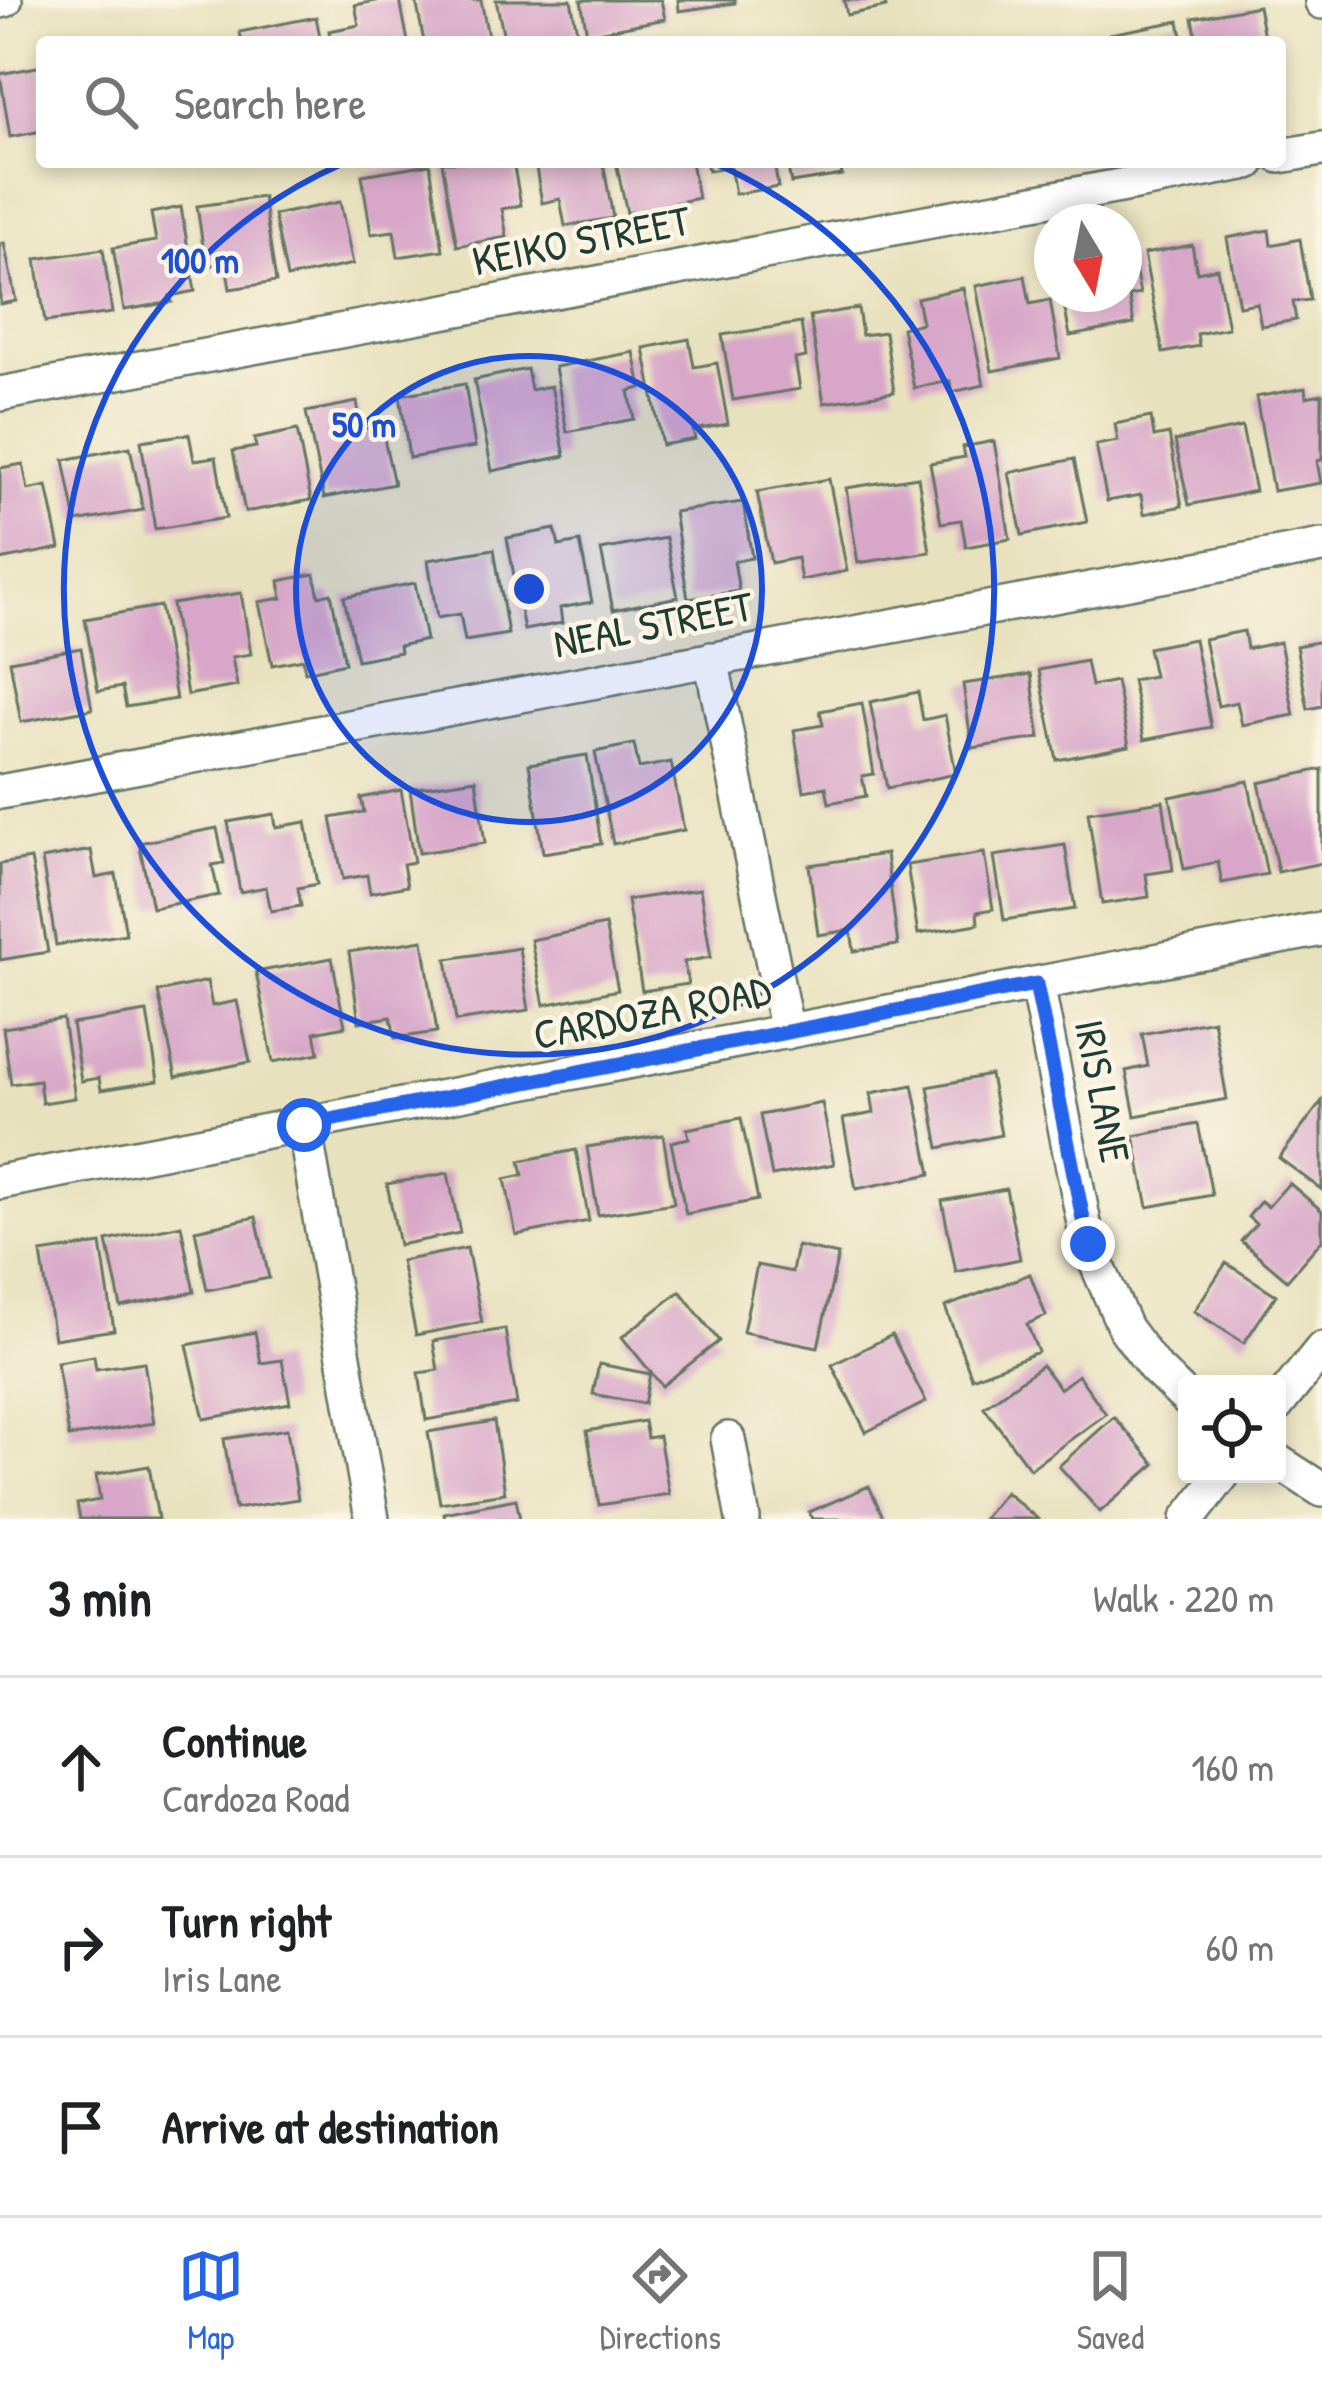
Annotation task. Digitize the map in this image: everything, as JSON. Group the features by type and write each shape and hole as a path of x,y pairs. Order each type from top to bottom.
{"street":[{"path":"1286,155 1322,149"},
{"name":"KEIKO STREET","path":"0,394 1217,168"},
{"name":"NEAL STREET","path":"0,792 1322,546"},
{"path":"711,659 787,1031"},
{"name":"CARDOZA ROAD","path":"0,1183 1322,929"},
{"name":"IRIS LANE","path":"1036,984 1088,1244 1125,1328 1178,1390"},
{"path":"304,1125 372,1519"},
{"path":"1286,1394 1322,1348"},
{"path":"728,1438 742,1519"},
{"path":"1286,1467 1322,1490"},
{"path":"1188,1519 1216,1483"}],"building":[{"path":"400,0 407,36 330,36 329,31 359,25 355,5"},
{"path":"416,0 481,0 488,36 423,36"},
{"path":"496,0 571,0 578,36 504,36"},
{"path":"581,0 661,0 665,19 587,34"},
{"path":"678,0 735,0 735,3 679,11"},
{"path":"844,0 884,0 886,7 847,15"},
{"path":"1258,6 1264,36 1196,36 1193,18"},
{"path":"316,17 320,36 241,36 240,32"},
{"path":"1179,21 1182,36 1110,36"},
{"path":"36,67 36,132 10,137 0,74"},
{"path":"431,168 443,250 398,257 394,231 371,234 362,175"},
{"path":"443,168 514,168 521,205 502,209 507,237 457,246"},
{"path":"536,168 604,168 613,218 565,226 560,199 542,203"},
{"path":"617,168 692,168 698,198 627,213"},
{"path":"730,168 775,168 778,187 735,194"},
{"path":"788,168 841,168 842,175 791,183"},
{"path":"263,197 276,282 230,289 226,263 206,266 197,206"},
{"path":"340,202 353,264 287,278 274,215"},
{"path":"181,207 195,291 170,296 172,302 124,310 113,248 156,241 151,213"},
{"path":"1269,230 1271,245 1300,239 1310,300 1293,302 1296,320 1261,326 1257,303 1239,306 1227,238"},
{"path":"4,243 16,301 0,304 0,244"},
{"path":"1192,245 1197,272 1217,268 1228,328 1197,334 1199,346 1163,353 1144,254"},
{"path":"103,249 112,313 45,322 36,259"},
{"path":"1025,276 1034,312 1052,312 1060,358 992,371 976,286"},
{"path":"963,288 984,385 952,392 950,381 914,388 902,328 922,323 917,298"},
{"path":"858,308 862,335 885,332 894,392 824,403 810,316"},
{"path":"1065,312 1132,312 1134,324 1070,336"},
{"path":"801,323 806,357 795,359 800,389 733,400 722,335"},
{"path":"689,339 694,367 717,363 728,424 693,430 695,439 662,445 644,348"},
{"path":"634,352 641,388 629,391 634,419 567,432 555,367"},
{"path":"527,369 531,390 551,386 565,456 492,471 474,380"},
{"path":"465,384 475,447 409,458 400,395"},
{"path":"1305,388 1306,397 1322,394 1322,460 1317,461 1321,483 1273,491 1256,397"},
{"path":"357,402 362,429 381,425 394,484 324,498 306,412"},
{"path":"1151,417 1154,437 1169,434 1182,506 1144,514 1141,495 1107,501 1096,445 1118,441 1115,424"},
{"path":"1242,427 1255,491 1189,505 1175,441"},
{"path":"297,430 311,500 245,512 233,451 256,447 254,439"},
{"path":"189,434 194,460 216,457 226,518 155,529 141,441"},
{"path":"994,441 1010,539 966,547 961,520 941,523 930,463 965,457 963,447"},
{"path":"130,447 143,510 76,522 64,460"},
{"path":"1074,459 1087,522 1022,535 1009,473"},
{"path":"23,464 28,490 47,486 60,548 0,560 0,468"},
{"path":"918,477 930,552 858,563 846,488"},
{"path":"829,479 847,571 801,580 797,558 771,563 757,492"},
{"path":"743,502 752,558 734,561 739,591 688,599 674,512"},
{"path":"555,529 559,546 580,542 592,602 560,608 562,623 524,630 507,538"},
{"path":"666,538 678,597 613,610 601,550"},
{"path":"494,549 508,634 465,641 460,614 437,618 428,560"},
{"path":"314,574 319,596 331,593 345,663 305,672 303,659 272,665 259,602 282,598 279,581"},
{"path":"415,583 426,640 399,646 400,652 357,660 344,597"},
{"path":"241,593 251,654 232,657 237,686 187,695 172,604"},
{"path":"160,606 176,699 126,707 122,687 98,691 85,619"},
{"path":"1244,631 1247,649 1280,642 1294,715 1242,725 1237,702 1218,706 1204,639"},
{"path":"1194,639 1211,727 1144,740 1132,680 1154,676 1148,648"},
{"path":"1322,641 1322,706 1308,709 1296,646"},
{"path":"81,648 92,709 21,722 10,661"},
{"path":"1086,661 1091,686 1116,681 1129,746 1057,760 1039,670"},
{"path":"1031,674 1040,738 972,748 963,684"},
{"path":"918,692 923,720 945,715 956,774 887,788 870,702"},
{"path":"862,703 874,774 862,776 866,796 829,803 826,787 804,791 794,730 823,725 820,711"},
{"path":"634,744 639,768 671,762 684,830 613,844 595,752"},
{"path":"587,755 601,844 543,853 529,764"},
{"path":"1322,769 1322,863 1278,872 1259,783"},
{"path":"476,779 485,843 419,853 410,789"},
{"path":"1248,781 1267,874 1222,883 1218,862 1184,869 1170,797"},
{"path":"401,790 414,862 403,864 407,886 370,893 367,875 343,879 331,818 364,812 361,798"},
{"path":"1163,801 1173,870 1146,874 1149,897 1102,904 1088,812"},
{"path":"274,814 276,827 306,822 317,884 298,888 301,906 271,911 266,887 240,892 228,822"},
{"path":"217,828 224,863 212,865 219,895 152,908 139,843"},
{"path":"1065,845 1075,909 1004,920 994,856"},
{"path":"91,850 96,878 116,874 126,934 56,945 42,859"},
{"path":"984,853 993,909 977,912 978,924 918,934 907,865"},
{"path":"886,854 898,945 854,951 851,930 818,935 809,865"},
{"path":"31,859 48,952 0,960 0,864"},
{"path":"700,889 711,957 684,962 688,984 642,991 627,900"},
{"path":"605,925 618,990 544,1005 531,940"},
{"path":"423,940 437,1032 395,1038 391,1017 359,1022 349,952"},
{"path":"519,948 529,1010 456,1021 447,959"},
{"path":"332,958 345,1026 315,1032 319,1053 273,1062 256,972"},
{"path":"207,981 212,1006 237,1001 250,1062 176,1077 158,992"},
{"path":"147,1012 158,1081 101,1090 99,1078 81,1081 72,1024"},
{"path":"63,1019 75,1098 42,1103 39,1080 11,1084 3,1028"},
{"path":"1213,1020 1227,1099 1135,1116 1126,1071 1148,1066 1142,1034"},
{"path":"990,1075 1001,1135 939,1148 928,1087"},
{"path":"913,1085 931,1174 856,1189 843,1119 874,1113 871,1093"},
{"path":"1322,1101 1322,1190 1279,1158"},
{"path":"822,1103 834,1164 772,1176 760,1115"},
{"path":"741,1118 758,1200 686,1214 671,1142 689,1138 687,1129"},
{"path":"1198,1124 1212,1195 1148,1207 1134,1136"},
{"path":"663,1135 674,1203 598,1215 587,1147"},
{"path":"576,1150 589,1221 516,1235 505,1179 523,1175 520,1161"},
{"path":"448,1173 460,1233 399,1245 387,1184"},
{"path":"1289,1183 1322,1211 1322,1240 1287,1280 1241,1241 1256,1224 1248,1217 1261,1201 1268,1207"},
{"path":"1006,1189 1020,1259 956,1272 942,1201"},
{"path":"256,1217 269,1278 207,1290 195,1230"},
{"path":"181,1225 194,1292 121,1307 107,1241"},
{"path":"101,1244 114,1330 54,1339 41,1253"},
{"path":"797,1246 838,1255 818,1347 743,1332 757,1265 792,1272"},
{"path":"467,1248 482,1322 416,1335 401,1261"},
{"path":"1226,1263 1276,1295 1244,1343 1194,1311"},
{"path":"1030,1274 1046,1316 1027,1324 1038,1352 972,1378 945,1307"},
{"path":"680,1291 719,1341 662,1386 622,1337"},
{"path":"505,1329 517,1404 426,1420 419,1373 438,1370 433,1341"},
{"path":"255,1332 261,1363 282,1360 290,1403 204,1419 187,1345"},
{"path":"892,1335 926,1402 866,1432 832,1365"},
{"path":"94,1356 96,1369 144,1362 154,1423 69,1437 57,1362"},
{"path":"599,1364 650,1374 644,1404 593,1394"},
{"path":"1042,1365 1060,1389 1078,1375 1106,1414 1030,1469 984,1407"},
{"path":"1114,1417 1155,1464 1100,1512 1059,1466"},
{"path":"494,1421 505,1493 440,1503 428,1432"},
{"path":"644,1421 647,1438 659,1436 669,1494 599,1505 587,1431"},
{"path":"287,1429 298,1499 235,1509 224,1439"},
{"path":"149,1466 158,1519 80,1519 77,1504 100,1500 96,1475"},
{"path":"869,1486 884,1519 812,1519 809,1512"},
{"path":"1005,1492 1038,1519 983,1519"},
{"path":"516,1499 520,1519 445,1519 444,1513"}],"route":[{"path":"304,1125 1036,984 1088,1244"}]}
